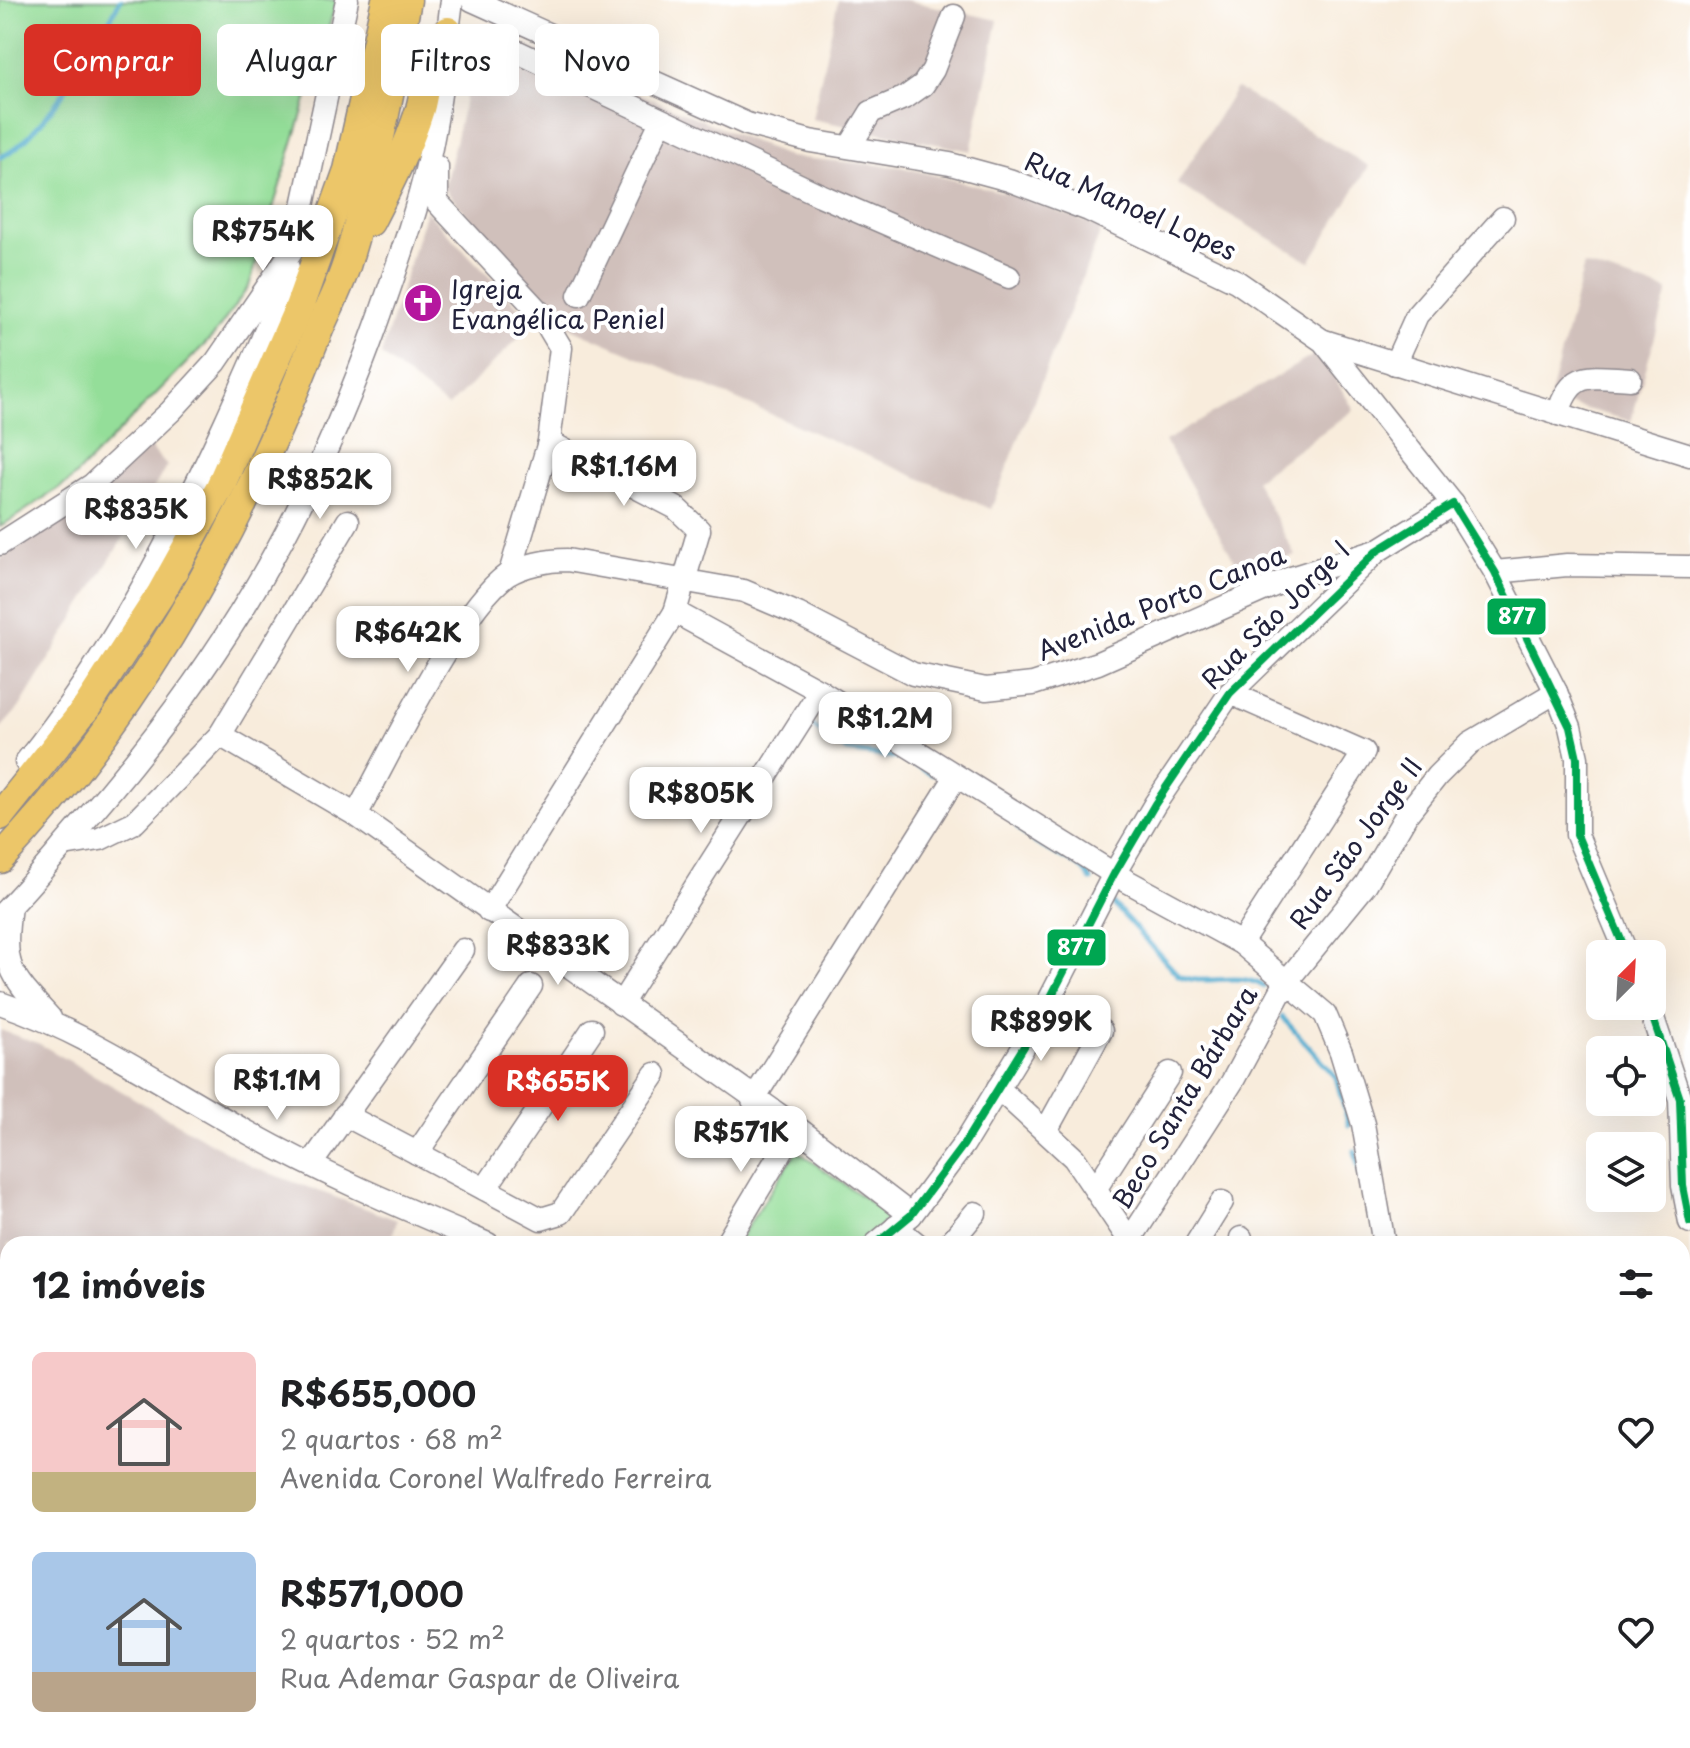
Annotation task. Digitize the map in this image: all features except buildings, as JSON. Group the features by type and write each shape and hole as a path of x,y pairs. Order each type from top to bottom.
{"main road":[{"path":"0,816 87,707 160,595 220,487 299,307 348,170 386,0"},
{"path":"345,269 376,156 407,0"},
{"path":"0,859 44,813 167,642 276,436 345,269 389,186 420,108 422,96"}],"street":[{"path":"0,795 92,669 140,594 196,487 275,311 294,248 347,0"},
{"path":"449,24 452,0"},
{"name":"Rua Manoel Lopes","path":"472,0 747,124 810,141 950,164 1009,180 1089,210 1236,281 1323,341 1453,504 1495,572 1556,692 1570,727 1577,758 1577,835 1621,940"},
{"path":"850,146 871,112 906,97 923,85 933,70 954,16"},
{"path":"512,24 515,19"},
{"path":"519,53 661,121 1009,277"},
{"path":"54,1021 10,972 5,911 143,754 206,668 273,562 323,462 349,401 405,244 435,128 439,96"},
{"path":"356,815 463,627 482,601 510,573 549,442 561,348 540,313 437,202 435,194 450,96"},
{"path":"579,295 661,121"},
{"path":"1395,364 1417,315 1503,218"},
{"path":"0,544 92,485 151,429 216,362 294,248"},
{"path":"1323,341 1690,455"},
{"path":"1558,414 1571,384 1584,376 1630,379"},
{"path":"489,911 675,612 699,530 676,508 549,442"},
{"name":"Rua São Jorge I","path":"885,1236 903,1221 949,1166 1034,1030 1114,874 1155,804 1230,693 1377,551 1453,504"},
{"path":"64,845 100,839 135,822 220,735 348,521"},
{"name":"Avenida Porto Canoa","path":"510,573 551,560 567,560 744,591 798,614 913,674 986,689 1033,684 1098,663 1288,579 1377,551"},
{"path":"1495,572 1592,564 1690,567"},
{"path":"675,612 820,691 955,778 1114,874 1241,943 1325,1014 1341,1052 1363,1124 1383,1236"},
{"path":"621,1004 820,691"},
{"name":"Rua São Jorge II","path":"1286,982 1366,884 1407,814 1437,776 1470,743 1556,692"},
{"path":"1230,693 1364,752 1241,943"},
{"path":"220,735 356,815 753,1100 796,1127 903,1221 912,1236"},
{"path":"753,1100 955,778"},
{"path":"311,1164 463,950"},
{"name":"Beco Santa Bárbara","path":"1135,1236 1232,1082 1286,982"},
{"path":"417,1153 531,986"},
{"path":"0,1003 54,1021 252,1135 381,1199 469,1236"},
{"path":"1654,1020 1680,1099 1683,1186 1690,1222"},
{"path":"485,1189 592,1030"},
{"path":"1047,1129 1101,1031"},
{"path":"1096,1188 1170,1073"},
{"path":"345,1115 541,1219 561,1213 655,1074"},
{"path":"998,1088 1047,1129 1096,1188 1127,1236"},
{"path":"731,1236 796,1127"},
{"path":"1201,1236 1222,1202"},
{"path":"956,1236 975,1213"}],"shaded area":[{"path":"838,0 905,0 998,20 971,151 812,119"},
{"path":"519,43 535,49 535,96 645,96 789,157 901,167 1010,194 1102,228 991,509 571,328 444,189 466,96 519,96"},
{"path":"1236,88 1369,166 1310,262 1177,184"},
{"path":"426,211 534,323 448,407 381,355"},
{"path":"1584,265 1668,291 1631,421 1549,399"},
{"path":"1319,352 1354,410 1255,480 1295,555 1243,575 1165,441"},
{"path":"149,446 167,466 19,708 0,729 0,559 100,494"},
{"path":"0,1030 40,1044 253,1167 397,1220 392,1236 0,1236"}],"green space":[{"path":"0,0 337,0 330,24 217,24 217,96 307,96 249,286 214,335 70,481 0,527"},
{"path":"797,1151 891,1217 869,1236 741,1236"}],"waterway":[{"path":"0,157 15,149 49,112 84,63 120,0"},
{"path":"810,724 847,751 899,758 932,774"},
{"path":"1015,823 1033,841 1075,864 1091,880"},
{"path":"1109,899 1178,975 1199,980 1242,979 1263,986"},
{"path":"1282,1017 1336,1077 1349,1125"},
{"path":"1355,1151 1361,1177"}],"transit line":[{"name":"877","path":"886,1236 911,1215 964,1144 1034,1030 1114,874 1155,804 1230,693 1377,551 1453,504 1495,572 1570,727 1577,758 1577,835 1621,940"},
{"name":"877","path":"1654,1020 1680,1099 1683,1186 1690,1222"}],"place":[{"name":"Igreja Evangélica Peniel","path":"423,303"}]}
